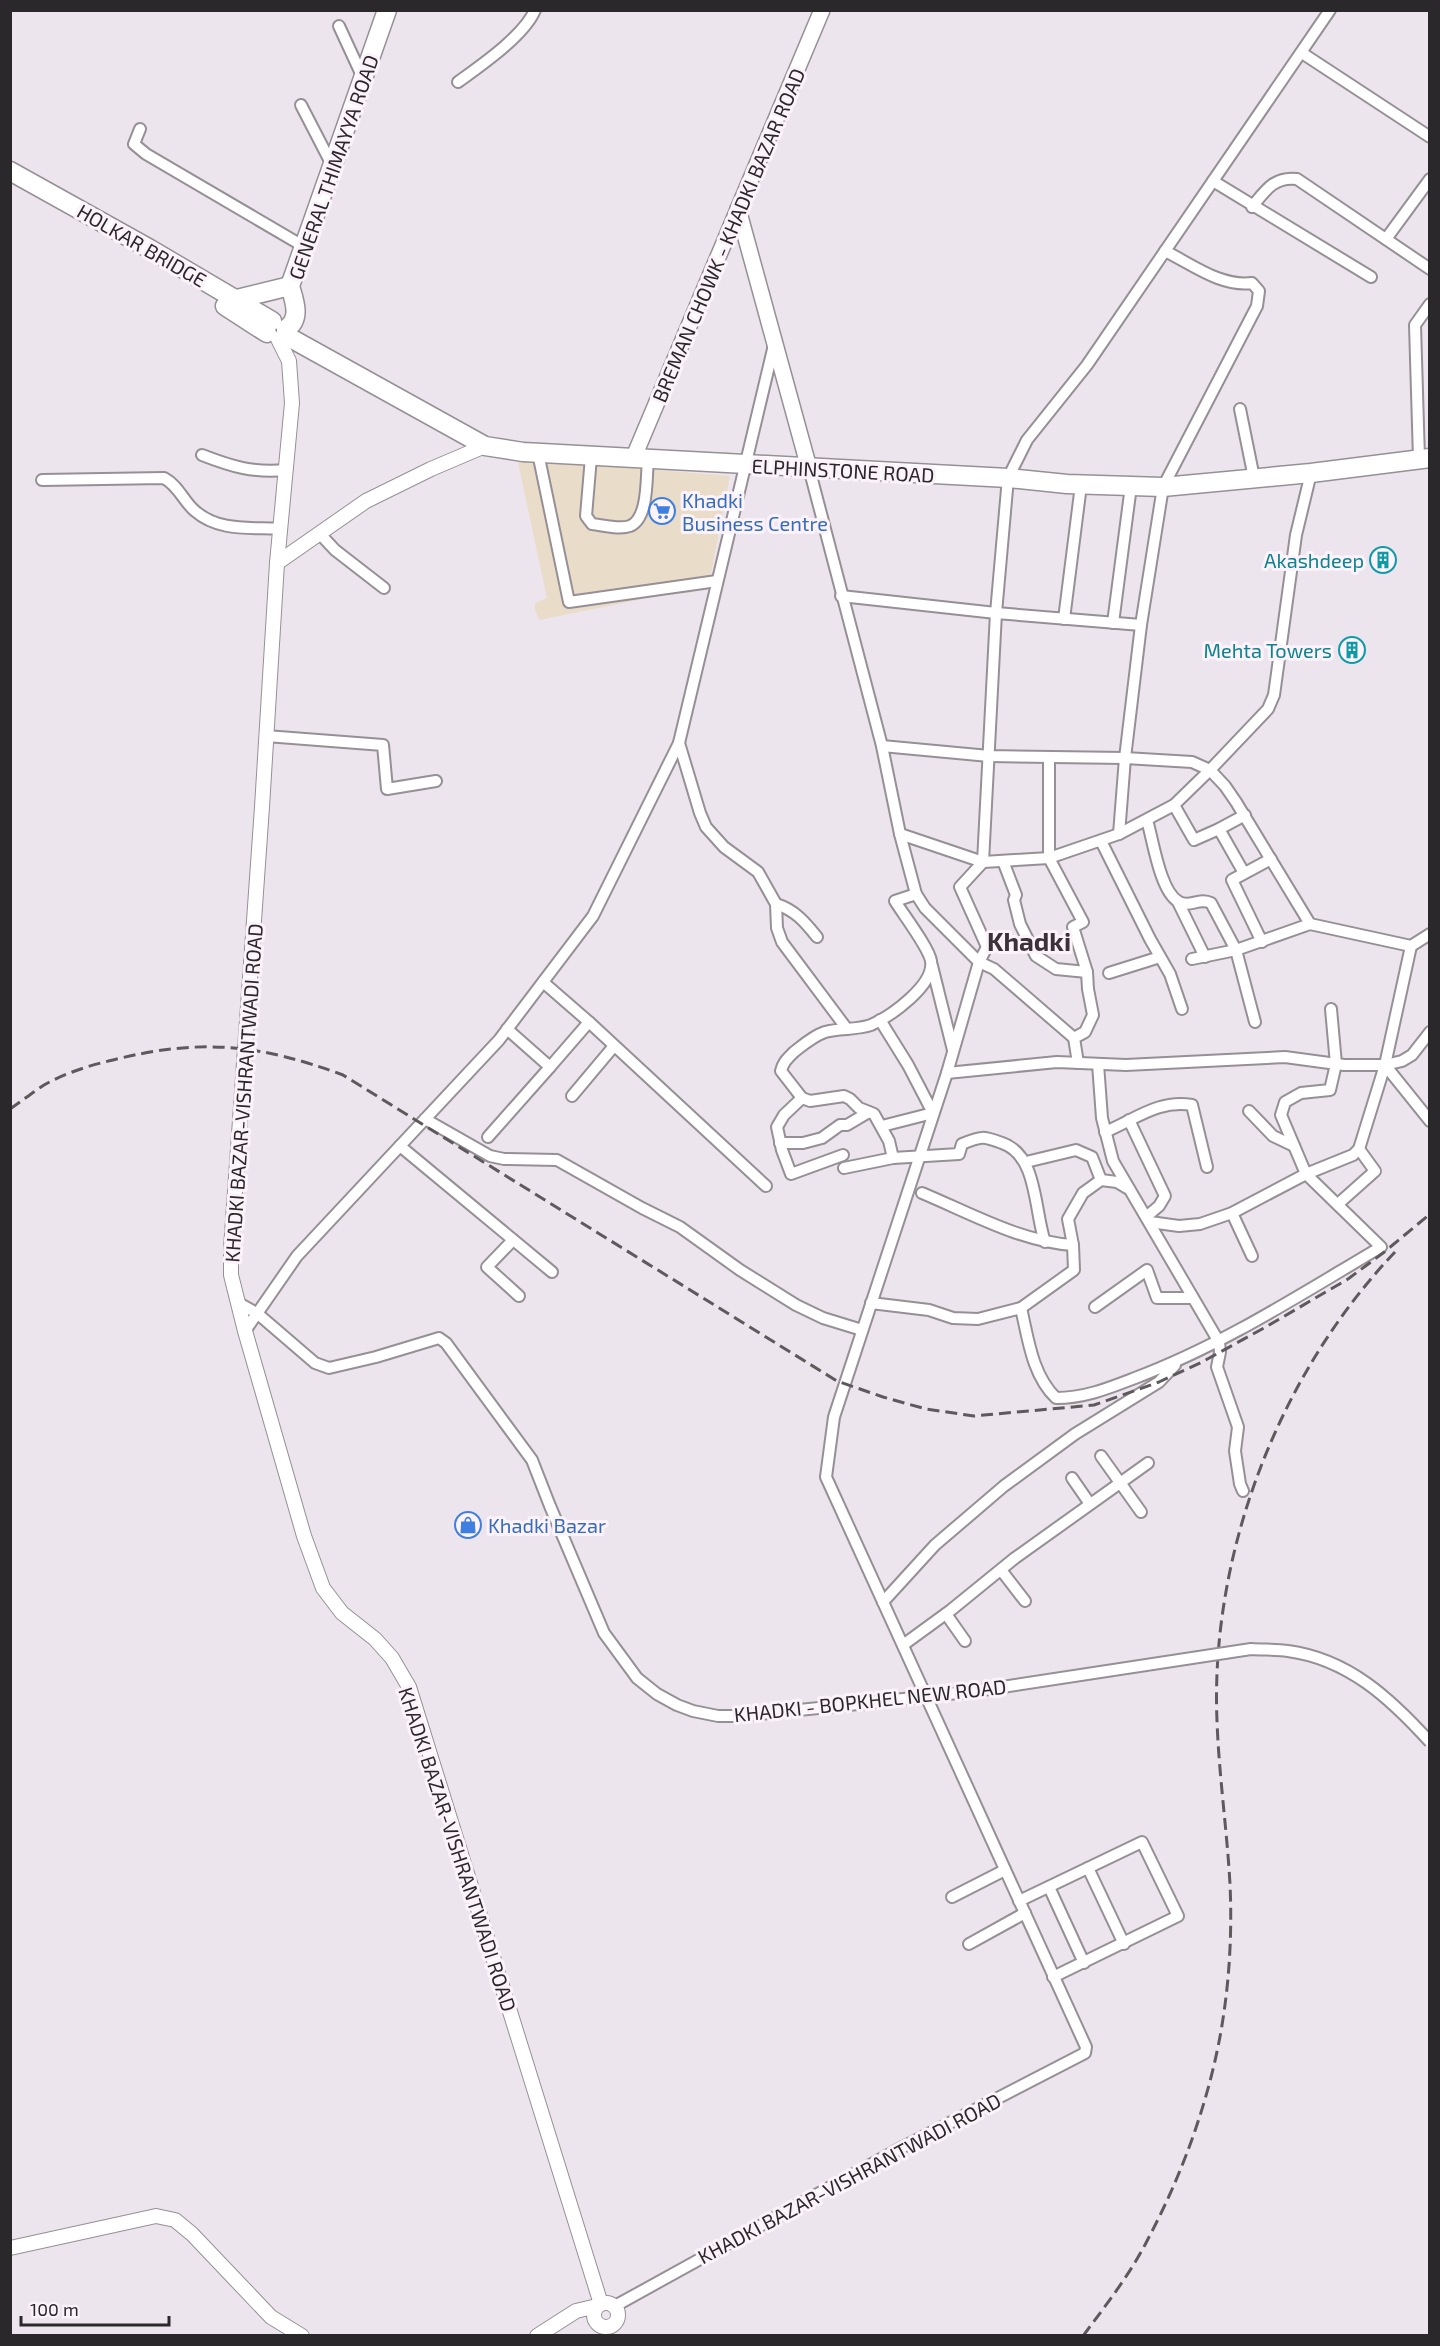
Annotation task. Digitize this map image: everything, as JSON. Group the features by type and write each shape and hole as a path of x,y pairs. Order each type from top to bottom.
{"main road":[{"name":"GENERAL THIMAYYA ROAD","path":"278,330 293,323 297,306 291,290 303,246 387,10"},
{"name":"BREMAN CHOWK - KHADKI BAZAR ROAD","path":"640,459 738,209 822,10"},
{"name":"HOLKAR BRIDGE","path":"10,171 237,299 278,330"},
{"name":"ELPHINSTONE ROAD","path":"10,183 485,446 591,457 1008,478 1081,485 1163,487 1311,473 1424,458"},
{"path":"738,209 809,468"},
{"path":"237,299 291,290"}],"street":[{"path":"458,82 487,61 512,38 535,10"},
{"path":"1019,1901 1142,1842 1178,1916 1053,1977 825,1477 834,1417 947,1072 979,962 987,947 960,887 983,862 996,613 1008,478 1027,440 1087,366 1330,10"},
{"path":"339,26 363,78"},
{"path":"1302,53 1430,137"},
{"path":"301,105 332,165"},
{"path":"140,129 134,144 146,154 303,246"},
{"path":"1252,207 1269,185 1278,180 1297,179 1430,269"},
{"path":"1386,239 1430,179"},
{"path":"1213,182 1371,277"},
{"path":"1119,834 1125,758 1141,625 1163,487 1257,306 1259,291 1252,283 1237,285 1221,280 1165,251"},
{"path":"1424,458 1414,325 1430,304"},
{"name":"KHADKI BAZAR-VISHRANTWADI ROAD","path":"278,330 289,362 292,404 277,563 231,1275 244,1331 304,1536 323,1588 342,1613 375,1640 392,1658 409,1688 604,2306"},
{"path":"244,1331 297,1256 507,1029 592,916 679,743 775,343"},
{"path":"1240,409 1254,478"},
{"path":"277,563 366,501 485,446"},
{"path":"538,453 569,602 717,581"},
{"path":"202,455 244,470 262,472 286,470"},
{"path":"591,457 586,516 592,524 618,527 631,525 641,515 645,502 640,459"},
{"path":"809,468 882,746 900,834 916,894 925,908 979,962 994,969 1074,1038 1078,1063"},
{"path":"900,834 983,862 1049,858 1119,834 1174,805 1268,709 1274,695 1296,535 1311,473"},
{"path":"42,480 164,478 175,483 194,511 221,526 280,529"},
{"path":"1064,619 1081,485"},
{"path":"1113,623 1131,486"},
{"path":"320,534 335,550 384,588"},
{"path":"841,596 996,613 1141,625"},
{"path":"266,736 383,745 387,789 436,781"},
{"path":"679,743 706,827 715,840 758,872 776,904 777,928 782,942 847,1029"},
{"path":"882,746 989,756 1125,758 1192,762 1210,770 1225,786 1245,815 1310,924"},
{"path":"1048,757 1049,858 1083,922 1073,927 1087,972 1093,1015 1085,1032 1074,1038"},
{"path":"1174,805 1194,840 1245,815"},
{"path":"1147,820 1164,882 1178,902 1205,957"},
{"path":"1219,829 1244,873"},
{"path":"1101,841 1170,974 1182,1009"},
{"path":"1262,942 1232,880 1271,859"},
{"path":"1004,861 1016,895 1014,900 1020,924 1036,956 1056,969 1087,972"},
{"path":"916,894 895,901 930,958 953,1052"},
{"path":"1178,902 1187,905 1200,900 1211,903 1236,950 1255,1022"},
{"path":"776,904 802,918 817,937"},
{"path":"1192,959 1236,950 1310,924 1411,946 1430,934"},
{"path":"1148,1220 1179,1226 1200,1224 1232,1213 1306,1174 1353,1155 1359,1149 1385,1065 1411,946"},
{"path":"1109,973 1160,957"},
{"path":"893,1158 889,1141 874,1114 859,1108 844,1096 810,1101 802,1098 783,1075 782,1064 814,1037 824,1033 868,1026 897,1010 926,981 931,970 931,963"},
{"path":"543,982 766,1186"},
{"path":"1021,1308 1036,1366 1050,1392 1056,1398 1092,1394 1219,1342 1381,1246 1306,1174 1281,1115 1285,1102 1301,1093 1330,1090 1336,1064 1331,1009"},
{"path":"880,1020 908,1065 933,1113"},
{"path":"488,1137 589,1022"},
{"path":"507,1029 550,1067"},
{"path":"947,1072 1056,1062 1126,1065 1285,1057 1336,1064 1385,1065 1402,1061 1412,1055 1430,1032"},
{"path":"572,1096 614,1046"},
{"path":"1098,1064 1101,1118 1113,1161 1219,1342 1217,1367 1238,1427 1235,1451 1243,1491"},
{"path":"1385,1065 1430,1120"},
{"path":"802,1098 784,1115 777,1127 791,1174 843,1155"},
{"path":"1105,1132 1144,1113 1178,1103 1192,1105 1207,1167"},
{"path":"1249,1111 1273,1136 1294,1146"},
{"path":"780,1143 803,1143 822,1138 840,1125 848,1125 870,1112"},
{"path":"882,1126 933,1113"},
{"path":"425,1119 490,1156 504,1159 557,1160 680,1227 740,1270 791,1302 823,1318 862,1330"},
{"path":"1129,1120 1165,1196 1148,1220"},
{"path":"844,1168 893,1158 959,1154 962,1144 980,1137 1012,1146 1026,1162 1044,1242"},
{"path":"400,1146 552,1272"},
{"path":"1338,1204 1376,1171 1359,1149"},
{"path":"1026,1162 1076,1150 1092,1157 1101,1180"},
{"path":"871,1303 928,1310 953,1318 970,1319 1021,1308 1074,1270 1073,1245 1068,1219 1083,1193 1101,1180 1117,1182 1130,1190"},
{"path":"922,1193 1044,1242 1073,1245"},
{"path":"1232,1213 1252,1256"},
{"path":"513,1240 487,1267 519,1296"},
{"path":"1095,1307 1147,1270 1157,1298 1193,1298"},
{"path":"237,1302 258,1314"},
{"name":"KHADKI - BOPKHEL NEW ROAD","path":"258,1314 315,1363 329,1368 439,1338 446,1342 532,1460 604,1634 637,1678 657,1694 693,1711 718,1716 739,1716 858,1704 966,1692 1251,1649 1289,1651 1333,1663 1356,1675 1386,1696 1430,1742"},
{"path":"883,1602 935,1545 1004,1486 1075,1434 1159,1382 1181,1359"},
{"path":"1101,1456 1141,1512"},
{"path":"903,1645 1148,1463"},
{"path":"1072,1478 1090,1504"},
{"path":"1001,1570 1025,1601"},
{"path":"946,1614 965,1641"},
{"path":"1088,1868 1124,1944"},
{"path":"952,1897 1005,1870"},
{"path":"1049,1887 1084,1963"},
{"path":"969,1944 1025,1913"},
{"name":"KHADKI BAZAR-VISHRANTWADI ROAD","path":"537,2336 576,2311 604,2306 1085,2053 1086,2048 1053,1977"},
{"path":"10,2248 156,2216 175,2220 192,2234 271,2317 302,2336"},
{"path":"604,2306 618,2315 618,2320 607,2332 594,2320 594,2310 604,2306"}],"shaded area":[{"path":"517,458 730,476 709,584 703,589 689,593 663,595 539,620 535,603 547,598"}],"railway":[{"path":"10,1109 44,1085 69,1073 144,1053 202,1047 229,1048 284,1056 313,1065 343,1075 837,1381 926,1409 974,1416 1094,1405 1159,1382 1202,1362 1348,1279 1430,1214"},
{"path":"1083,2336 1134,2264 1174,2185 1196,2129 1219,2041 1228,1981 1231,1916 1229,1864 1218,1742 1218,1658 1226,1594 1240,1531 1260,1469 1286,1410 1317,1353 1354,1300 1395,1252"}],"place":[{"name":"Khadki Business Centre","path":"662,511"},
{"name":"Akashdeep","path":"1383,560"},
{"name":"Mehta Towers","path":"1352,650"},
{"name":"Khadki Bazar","path":"468,1525"}],"district":[{"name":"Khadki","path":"1029,940"}]}
